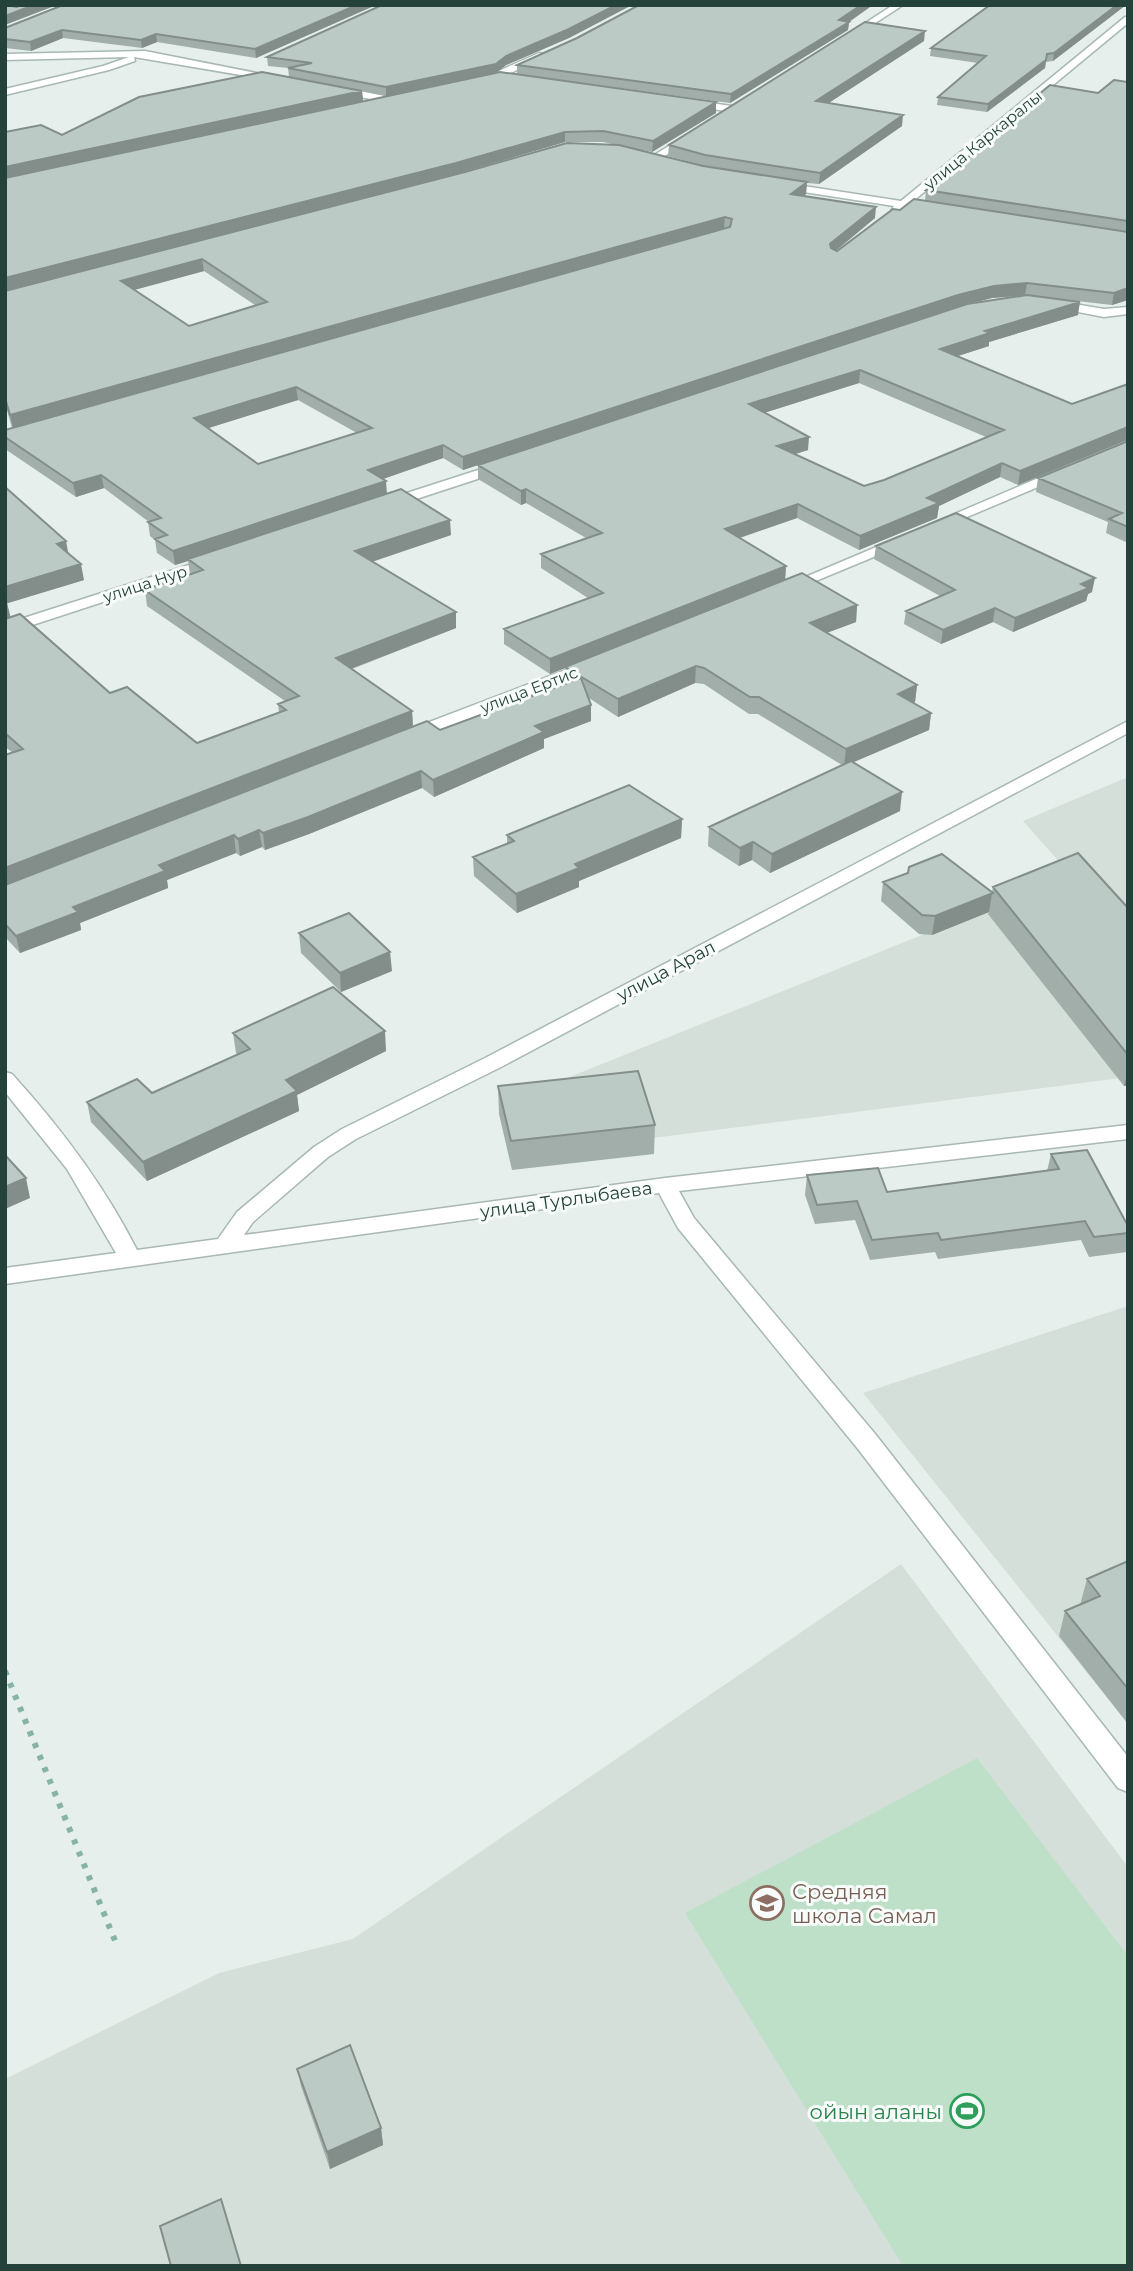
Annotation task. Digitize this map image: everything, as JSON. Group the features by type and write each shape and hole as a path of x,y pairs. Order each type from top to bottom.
{"street":[{"path":"833,46 899,5"},
{"name":"улица Каркаралы","path":"884,219 1128,19"},
{"path":"500,77 510,69 548,53"},
{"path":"5,57 145,54 295,82"},
{"path":"5,92 106,68 145,54"},
{"path":"240,71 252,66"},
{"path":"462,86 500,77 521,78"},
{"path":"322,87 390,100"},
{"path":"363,106 402,98"},
{"path":"682,102 732,109"},
{"path":"721,116 742,103"},
{"path":"644,155 661,159 699,130"},
{"path":"764,182 943,210"},
{"path":"1034,302 1104,313 1128,310"},
{"path":"379,507 520,460"},
{"path":"764,597 1073,468"},
{"name":"улица Нур","path":"5,629 237,554"},
{"name":"улица Ертис","path":"391,743 607,660"},
{"name":"улица Арал","path":"226,1244 245,1217 321,1152 349,1134 492,1063 1128,726"},
{"path":"5,1079 74,1159 107,1211 130,1259"},
{"name":"улица Турлыбаева","path":"5,1276 665,1185 1128,1132"},
{"path":"665,1185 686,1223 867,1443 1128,1779"}],"path":[{"path":"5,1671 117,1943"}],"shaded area":[{"path":"1128,777 1128,1077 521,1155 515,1099 1071,875 1023,821"},
{"path":"1128,1306 1128,1724 863,1393"},
{"name":"Средняя школа Самал","path":"901,1564 1128,1867 1128,2266 5,2266 5,2079 219,1973 353,1939"}],"green space":[{"name":"ойын аланы","path":"977,1758 1128,1956 1128,2266 903,2266 685,1913"}],"building":[{"path":"5,5 17,7 34,5 5,16"},
{"path":"63,5 357,5 255,49 156,34 141,40 62,30 30,42 5,39 5,28"},
{"path":"382,5 616,5 506,56 496,64 386,87 288,68 312,63 267,57"},
{"path":"639,5 861,5 839,20 849,22 731,94 517,65 577,38"},
{"path":"990,5 1117,5 1054,53 1047,54 1046,60 988,104 938,97 986,56 931,48"},
{"path":"865,22 925,31 816,101 903,115 820,173 705,155 669,145"},
{"path":"262,72 362,91 5,167 5,132 41,125 62,135 139,97"},
{"path":"500,72 716,102 653,141 603,131 565,132 456,163 5,278 5,178"},
{"path":"1114,80 1128,82 1128,221 926,190 1009,126 1002,125 1050,85 1098,93"},
{"path":"567,143 619,145 703,166 807,182 791,194 876,207 830,244 831,248 837,251 893,209 900,210 914,199 1128,232 1128,288 1114,293 1027,283 994,286 958,295 463,457 443,445 368,470 386,481 173,551 155,539 167,535 148,522 161,518 101,475 73,483 5,437 5,430 730,227 732,219 725,217 10,415 5,398 5,291","holes":["202,259 267,302 189,326 121,281","296,387 372,428 258,464 194,418"]},
{"path":"1027,295 1080,302 985,331 990,333 940,349 1072,404 1128,384 1128,427 1020,471 1002,463 927,498 939,503 860,536 798,504 725,529 786,566 550,659 504,629 603,593 541,554 602,533 526,489 521,491 478,465 967,304","holes":["860,370 1004,430 864,486 777,446 809,437 749,404"]},
{"path":"1128,441 1128,527 1109,519 1122,513 1038,478"},
{"path":"5,487 66,541 57,544 81,564 5,587"},
{"path":"401,489 450,520 355,551 456,612 336,658 412,711 5,868 5,755 23,749 5,733 5,619 20,614 110,693 127,687 197,743 286,710 278,704 299,696 145,590 203,570 188,559"},
{"path":"956,513 1095,578 1081,584 1089,588 1015,618 995,608 943,630 906,611 955,590 876,546"},
{"path":"802,573 857,605 810,623 917,685 898,694 931,713 846,749 759,697 750,697 704,668 696,666 618,699 565,667"},
{"path":"581,678 591,705 535,726 544,732 433,780 421,771 263,833 259,830 238,839 234,835 159,865 165,871 73,907 78,912 16,936 5,924 5,885 427,721 440,730"},
{"path":"851,761 902,792 772,854 753,842 740,848 709,827"},
{"path":"629,785 682,819 575,864 579,868 516,894 473,857 514,841 507,835"},
{"path":"1078,853 1128,908 1128,1055 993,887"},
{"path":"942,854 993,893 935,916 922,915 883,882 908,873 909,867"},
{"path":"349,913 390,952 340,973 299,933"},
{"path":"333,987 385,1031 286,1080 297,1091 143,1162 87,1102 137,1079 152,1093 250,1049 233,1033"},
{"path":"638,1071 655,1125 511,1141 498,1086"},
{"path":"1087,1150 1128,1226 1128,1233 1094,1237 1085,1221 941,1240 938,1233 872,1240 857,1201 817,1205 807,1175 878,1168 887,1192 1059,1169 1051,1154"},
{"path":"5,1155 26,1178 5,1187"},
{"path":"1128,1561 1128,1689 1065,1611 1100,1596 1087,1579"},
{"path":"350,2045 381,2128 327,2152 297,2069"},
{"path":"221,2199 241,2266 171,2266 160,2226"}],"place":[{"name":"Средняя школа Самал","path":"767,1903"},
{"name":"ойын аланы","path":"967,2111"}]}
